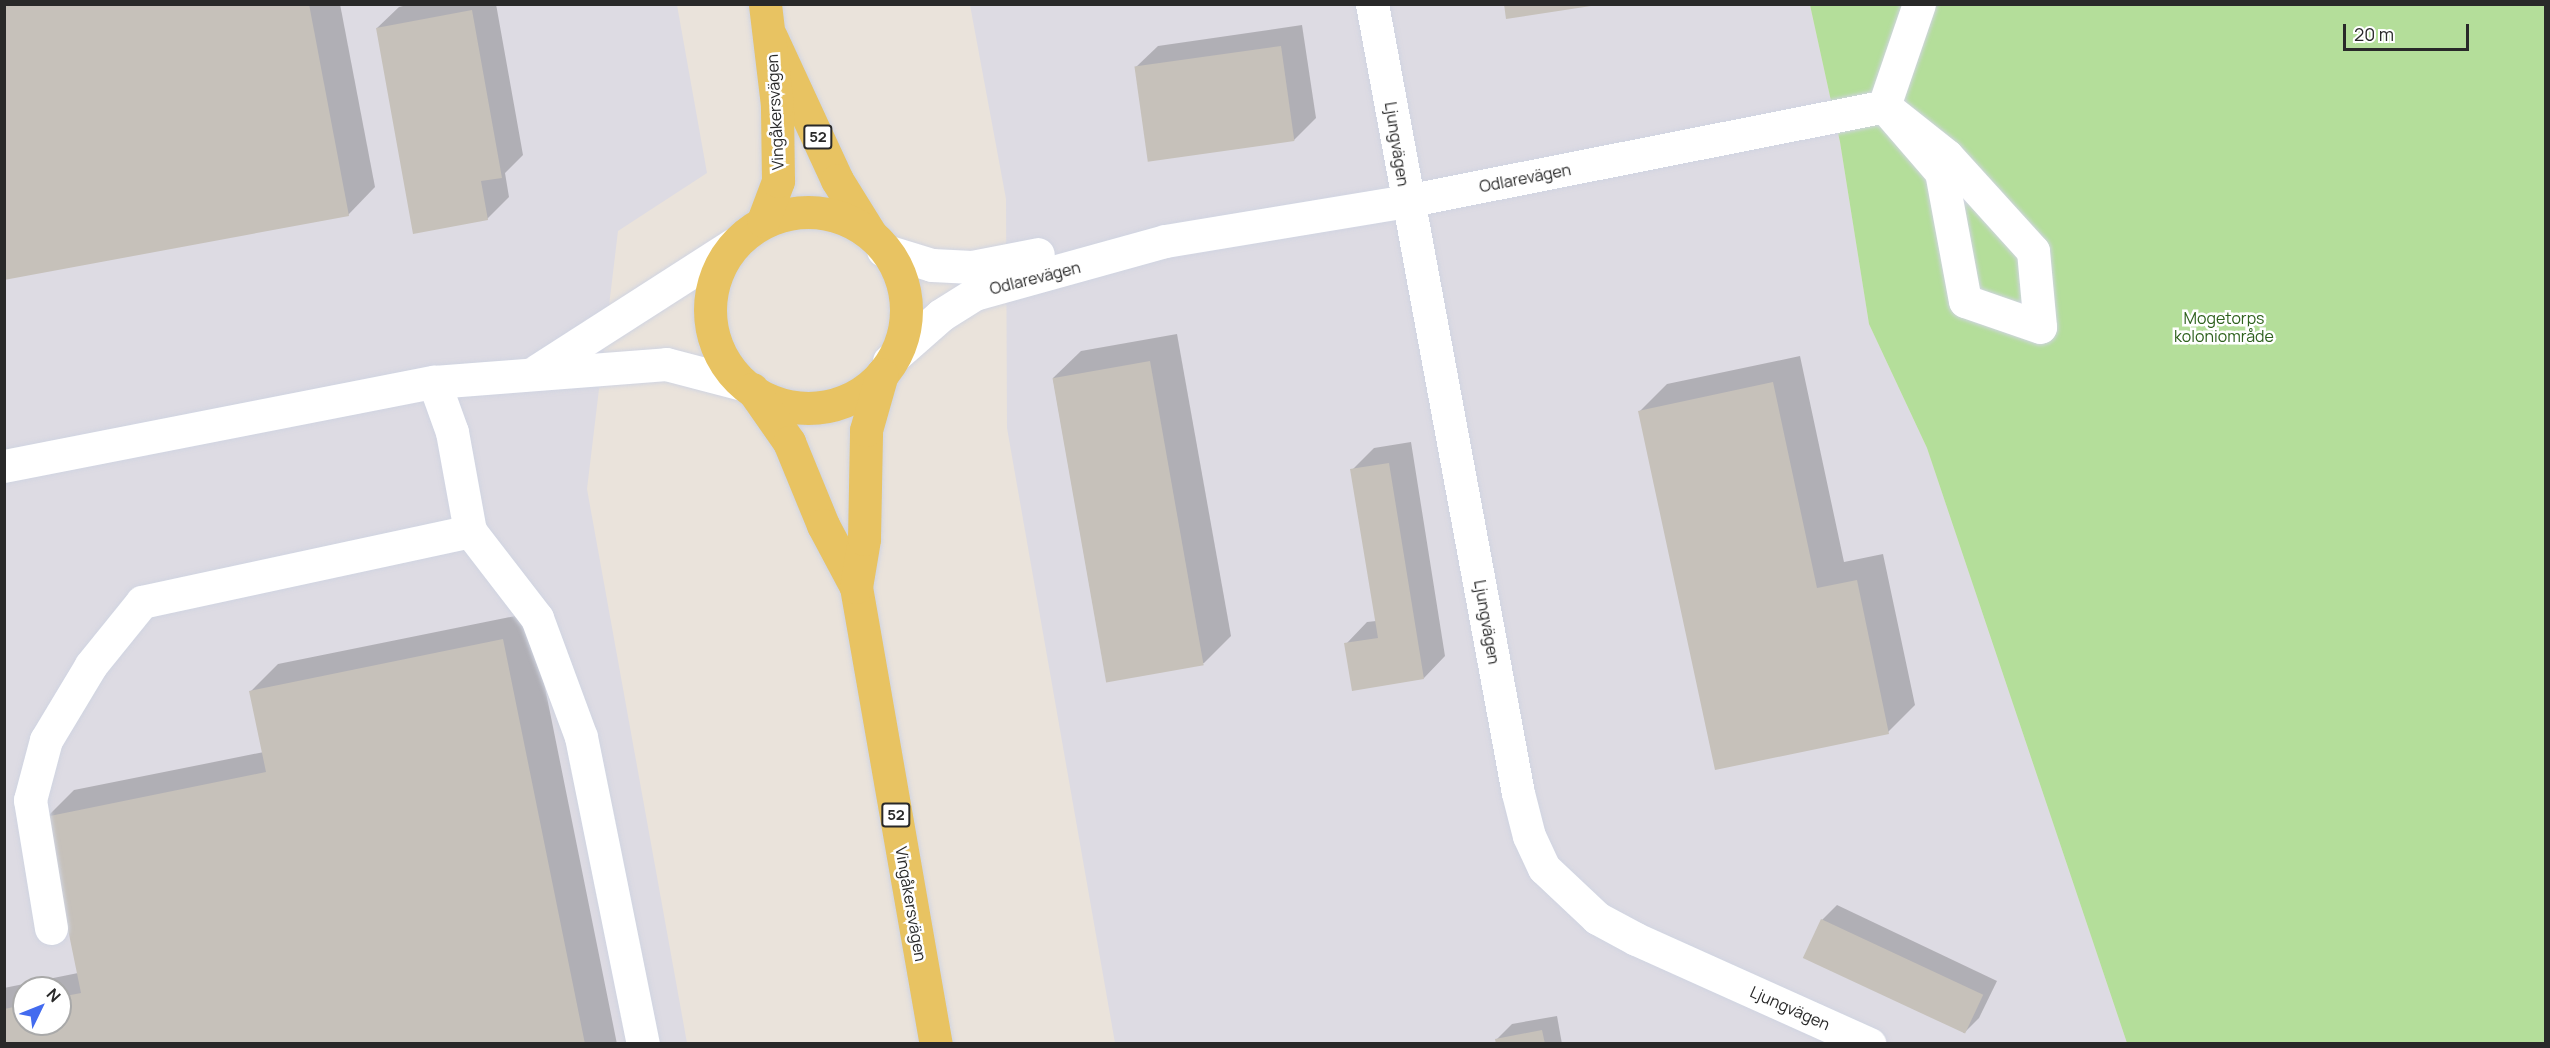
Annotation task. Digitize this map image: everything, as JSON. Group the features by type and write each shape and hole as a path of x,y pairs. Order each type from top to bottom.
{"main road":[{"name":"Vingåkersvägen","path":"763,221 778,181 771,37 765,4"},
{"name":"Vingåkersvägen","path":"771,37 837,180 877,242"},
{"name":"52","path":"801,211 839,216 877,242 896,265 906,303 902,341 886,368 852,398 814,408 776,403 748,387 719,354 709,317 714,278 733,245 763,221 801,211"},
{"name":"Vingåkersvägen","path":"856,587 864,538 866,430 886,368"},
{"name":"Vingåkersvägen","path":"748,387 789,442 823,525 856,587 936,1044"}],"street":[{"name":"Ljungvägen","path":"1372,4 1406,201 1426,286 1518,793 1529,836 1544,868 1597,918 1636,939 1870,1044"},
{"path":"1884,106 1919,4"},
{"name":"Odlarevägen","path":"886,368 941,315 974,294 1165,241 1406,201 1884,106"},
{"path":"1884,106 1947,156 2033,251 2040,327 1965,301 1941,172 1884,106"},
{"name":"Odlarevägen","path":"877,242 932,265 972,267 1079,245 1165,241"},
{"path":"534,372 733,245"},
{"path":"4,466 434,382 534,372 666,364 748,387"},
{"path":"434,382 452,432 470,531 537,618 582,737 643,1044"},
{"path":"51,928 30,800 46,740 91,665 142,602 470,531"}],"shaded area":[{"path":"5,5 677,5 707,173 618,231 587,489 687,1043 5,1044"},
{"path":"970,5 1810,5 1840,142 1869,324 1927,448 2127,1043 1115,1043 1007,428 1006,199"}],"green space":[{"name":"Mogetorps koloniområde","path":"1810,5 2545,5 2545,1043 2127,1043 1927,448 1869,324 1840,142"}],"building":[{"path":"4,4 309,4 349,216 4,280"},
{"path":"1504,4 1591,4 1591,6 1506,19"},
{"path":"472,10 502,178 481,181 488,220 413,234 376,28"},
{"path":"1281,46 1294,141 1148,162 1134,67"},
{"path":"1150,361 1204,665 1106,682 1053,378"},
{"path":"1773,382 1817,588 1857,580 1889,734 1715,770 1638,411"},
{"path":"1389,463 1424,679 1352,691 1344,643 1378,638 1350,469"},
{"path":"503,639 585,1044 4,1044 4,1009 12,1007 12,1036 72,1036 72,995 81,993 45,817 266,772 249,691"},
{"path":"1821,919 1983,995 1965,1034 1803,958"},
{"path":"1542,1030 1545,1044 1496,1044 1495,1039"}]}
